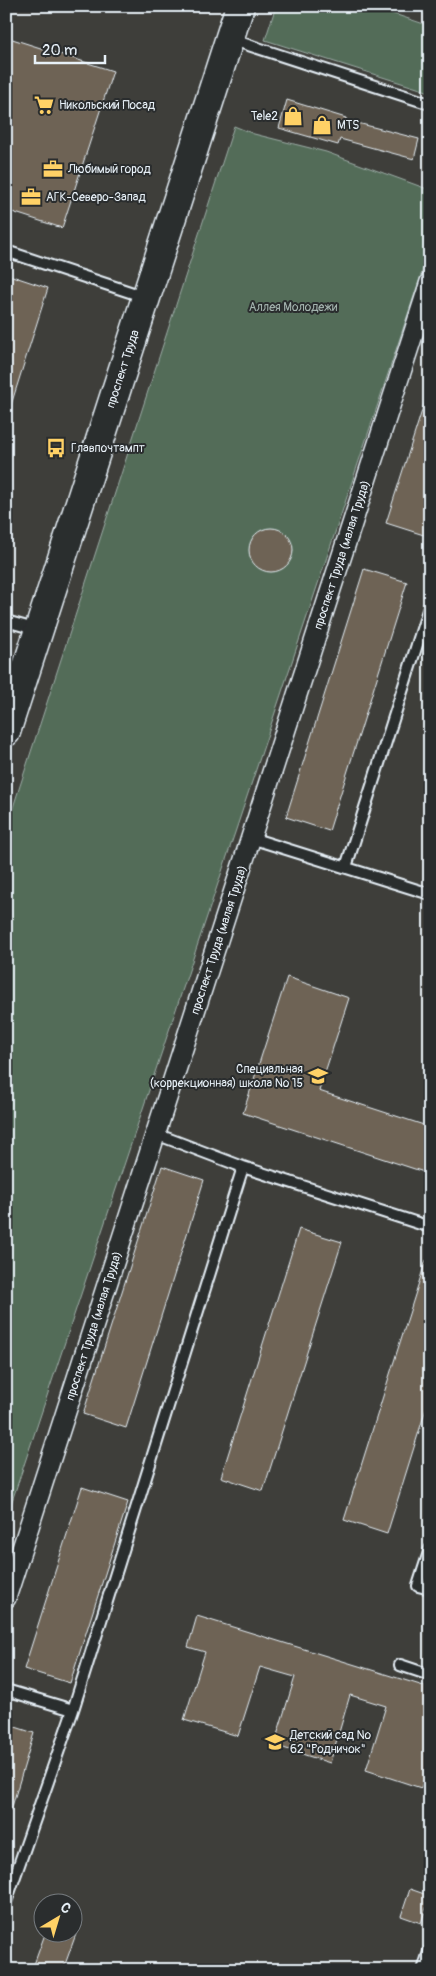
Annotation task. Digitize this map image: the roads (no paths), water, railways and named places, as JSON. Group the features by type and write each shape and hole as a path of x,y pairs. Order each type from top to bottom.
{"street":[{"name":"проспект Труда","path":"8,720 39,630 240,6"},
{"name":"проспект Труда (малая Труда)","path":"6,1598 430,282"}],"lane":[{"path":"229,39 430,104"},
{"path":"6,251 147,297"},
{"path":"346,866 430,604"},
{"path":"6,620 39,630"},
{"path":"251,838 346,866 430,894"},
{"path":"156,1134 243,1167 430,1227"},
{"path":"6,1902 73,1710 243,1167"},
{"path":"430,1549 418,1586 430,1590"},
{"path":"400,1665 430,1675"},
{"path":"6,1690 73,1710"},
{"path":"423,1970 430,1949"}],"place":[{"name":"Никольский Посад","path":"44,105"},
{"name":"Tele2","path":"293,116"},
{"name":"MTS","path":"322,125"},
{"name":"Любимый город","path":"53,169"},
{"name":"АГК-Северо-Запад","path":"31,197"},
{"name":"Главпочтампт","path":"56,448"},
{"name":"Специальная (коррекционная) школа № 15","path":"318,1076"},
{"name":"Детский сад № 62 \"Родничок\"","path":"275,1742"}],"park label":[{"name":"Аллея Молодежи","path":"293,307"}]}
